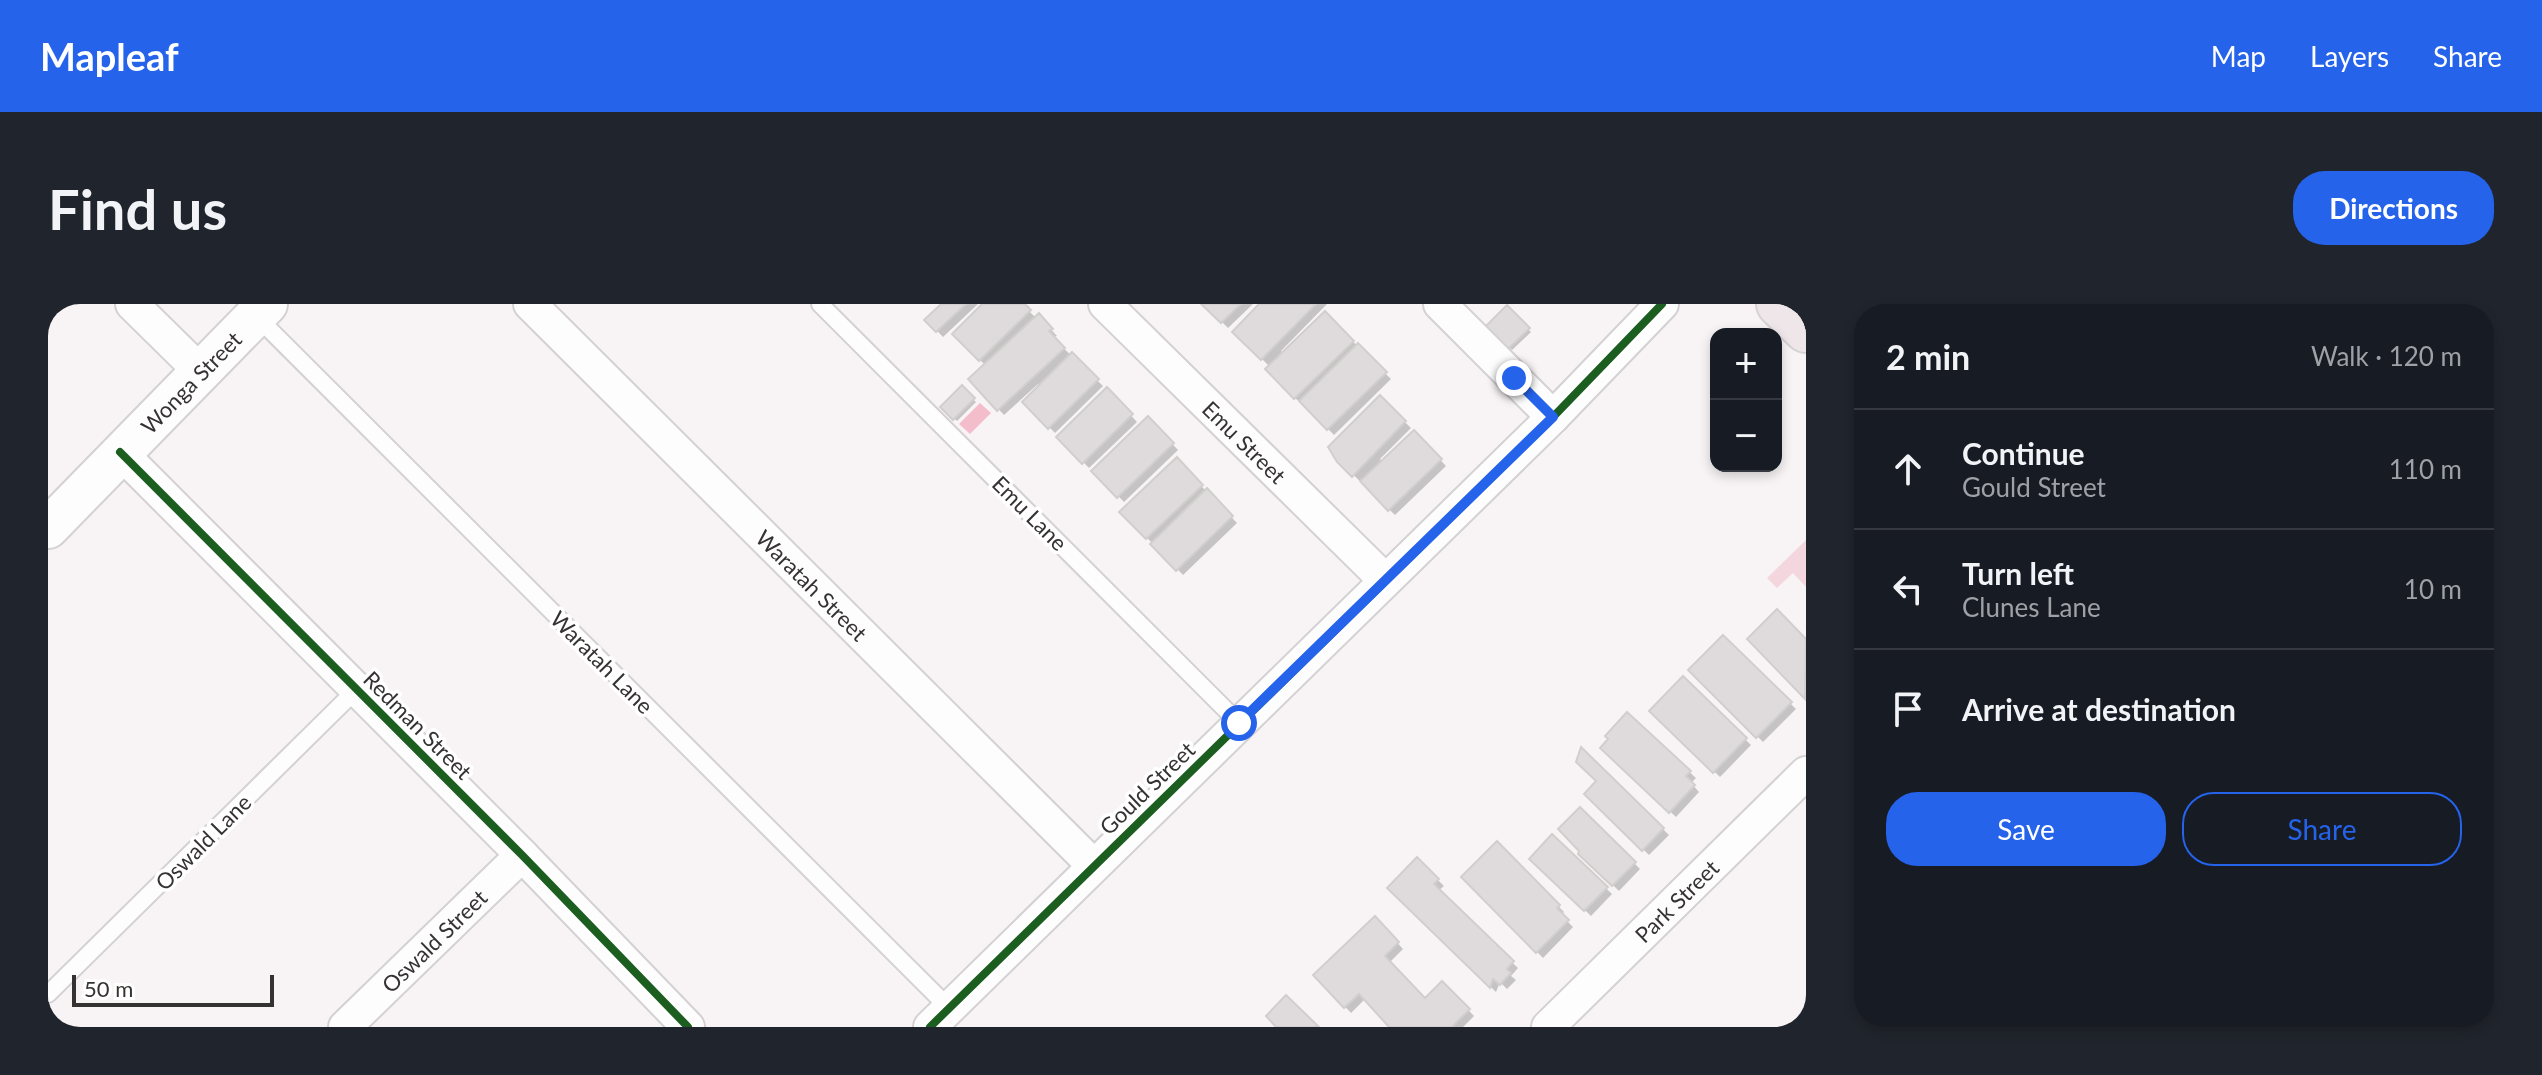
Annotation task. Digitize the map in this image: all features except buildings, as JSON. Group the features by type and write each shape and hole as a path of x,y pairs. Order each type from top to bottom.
{"highway":[{"path":"1779,304 1806,330"}],"street":[{"path":"132,304 200,371"},
{"name":"Waratah Street","path":"530,304 1093,865"},
{"name":"Emu Street","path":"1105,304 1385,580"},
{"path":"1440,304 1553,417"},
{"name":"Gould Street","path":"939,1018 1553,417 1662,304"},
{"name":"Wonga Street","path":"48,528 261,310"},
{"name":"Redman Street","path":"120,452 522,855 688,1027"},
{"name":"Park Street","path":"1548,1027 1806,773"},
{"name":"Oswald Street","path":"345,1027 522,855"}],"lane":[{"name":"Emu Lane","path":"820,304 1239,723"},
{"name":"Waratah Lane","path":"261,310 939,1018"},
{"name":"Oswald Lane","path":"48,994 357,689"}],"shaded area":[{"path":"980,403 991,413 970,434 959,424"},
{"path":"1806,540 1806,587 1793,573 1777,588 1767,578"}],"cycle path":[{"path":"930,1027 1553,417 1662,304"},
{"path":"120,452 522,855 688,1027"}],"route":[{"path":"1239,723 1553,417 1514,378"}]}
